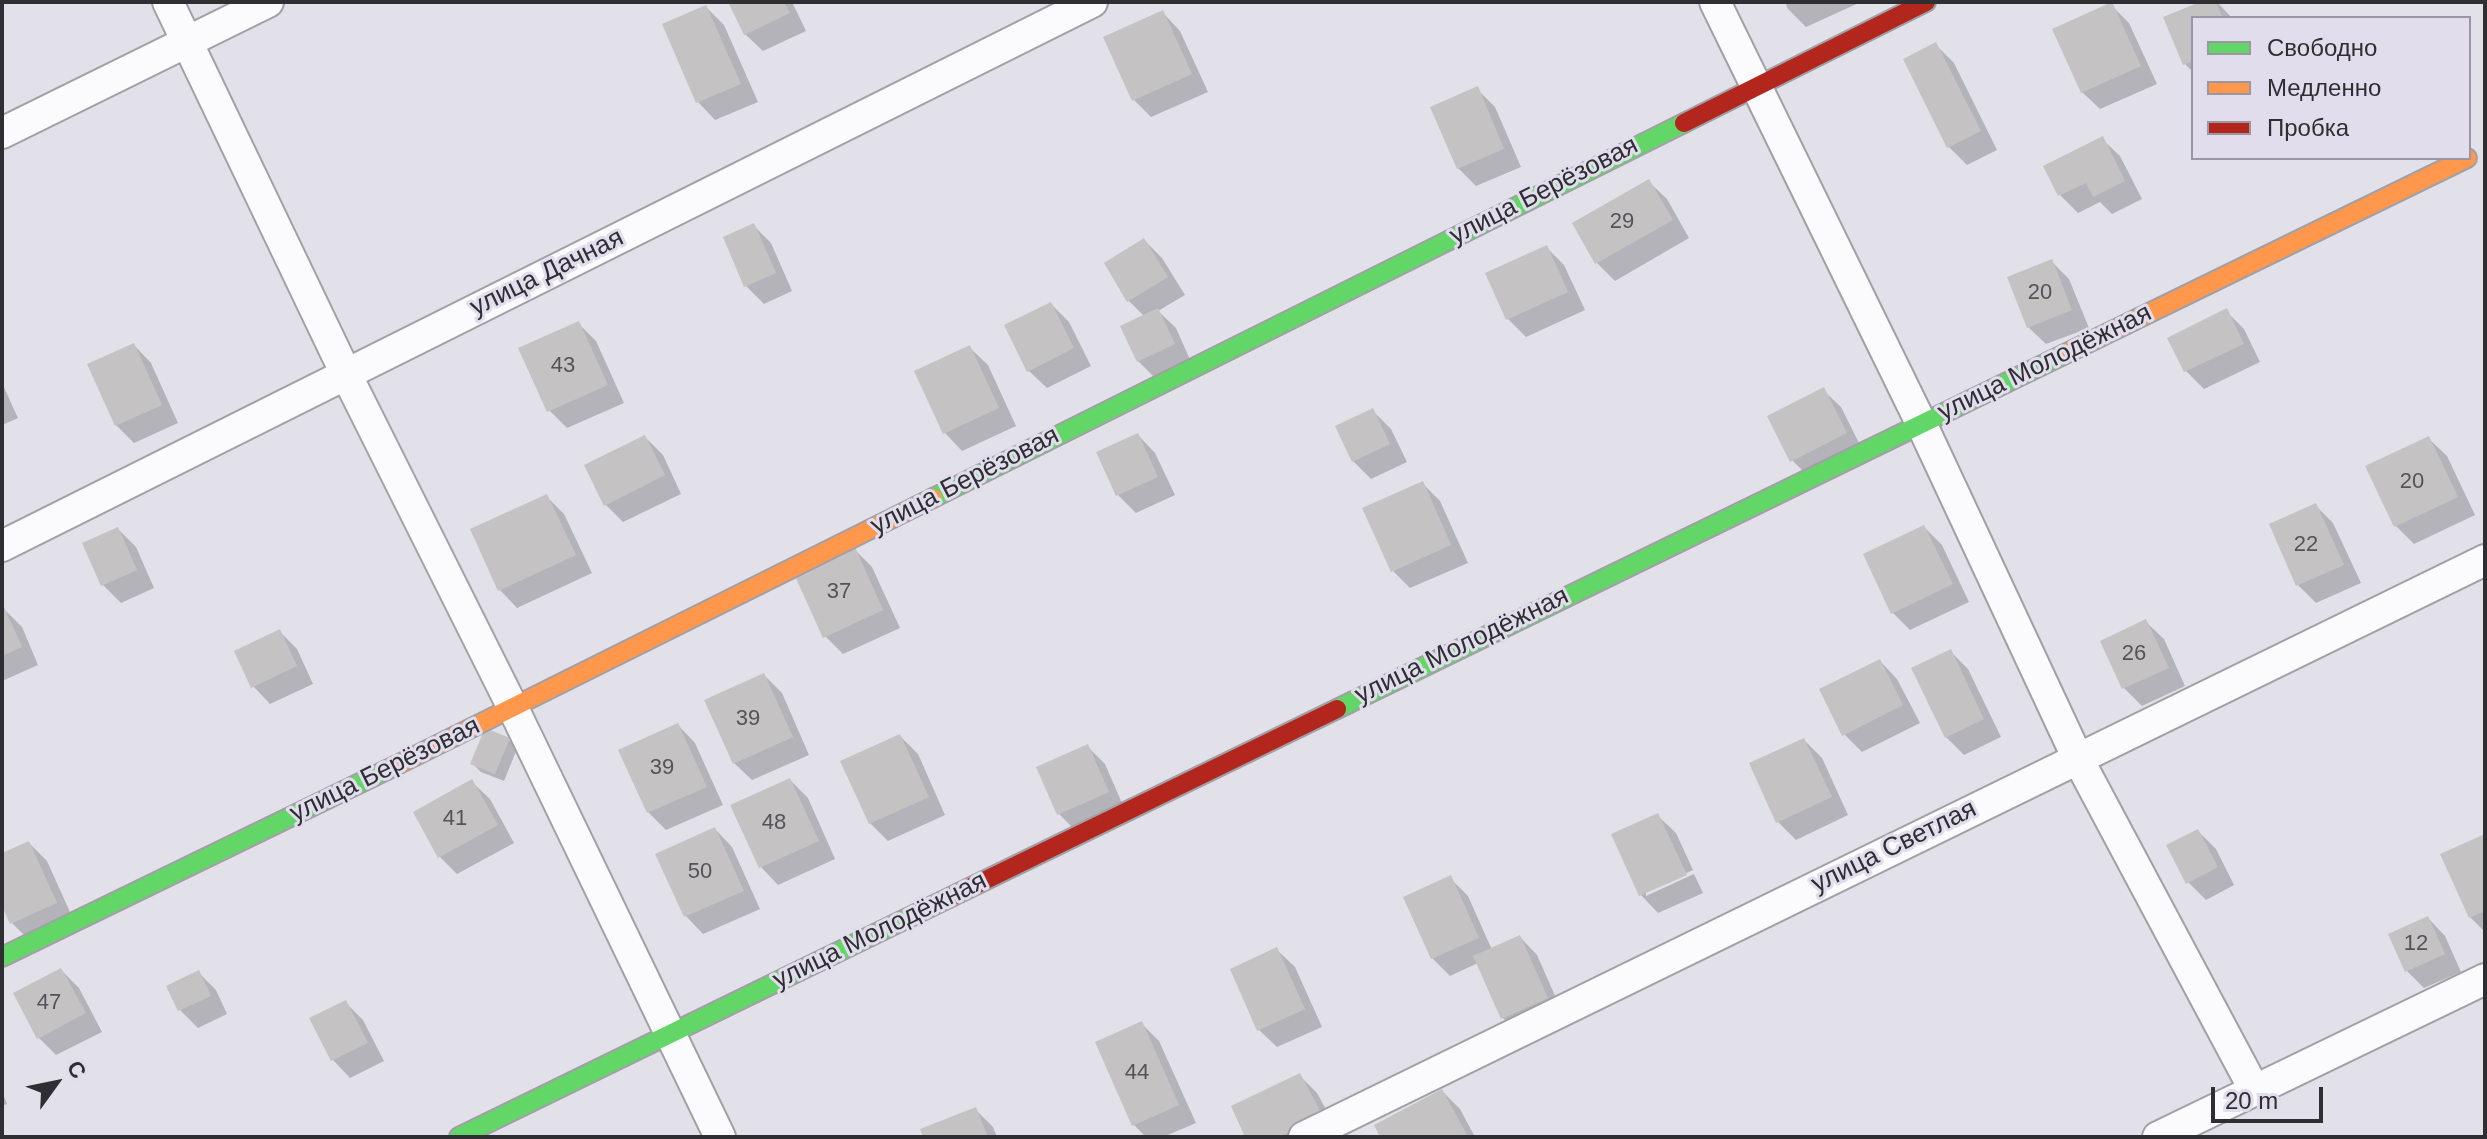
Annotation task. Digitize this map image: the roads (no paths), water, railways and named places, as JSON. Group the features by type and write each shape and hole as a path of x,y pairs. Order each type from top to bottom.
{"street":[{"path":"168,2 346,374 672,1032 720,1137"},
{"path":"2,133 268,2"},
{"name":"улица Дачная","path":"2,546 1092,2"},
{"path":"1715,2 1921,423 2077,757 2254,1089"},
{"name":"улица Берёзовая","path":"2,957 513,708 1926,2"},
{"name":"улица Молодёжная","path":"459,1137 2462,160"},
{"name":"улица Светлая","path":"1304,1137 2485,560"},
{"path":"2158,1137 2485,979"}]}
